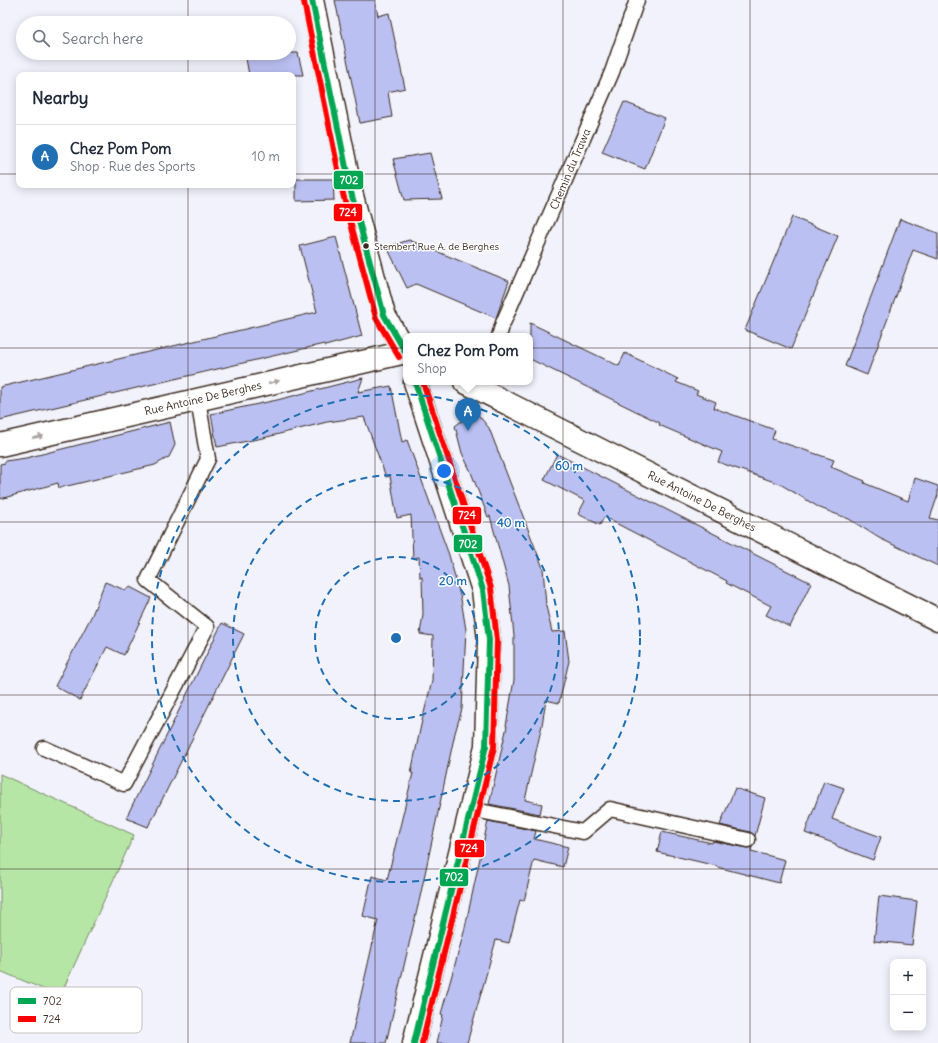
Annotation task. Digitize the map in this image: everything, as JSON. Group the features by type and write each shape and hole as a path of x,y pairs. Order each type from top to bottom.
{"street":[{"path":"312,0 351,192 384,315 403,347"},
{"name":"Rue Antoine De Berghes","path":"0,445 403,353"},
{"path":"414,1043 486,746 489,640 483,590 416,385"},
{"name":"Rue Antoine De Berghes","path":"477,385 938,620"}],"lane":[{"name":"Chemin du Trawa","path":"500,333 612,72 637,0"},
{"path":"44,748 124,784 207,627 148,580 208,459 198,400"},
{"path":"470,808 583,832 610,809 748,840"}],"green space":[{"path":"0,774 134,835 64,987 38,987 0,971"}],"building":[{"path":"335,0 375,0 378,16 389,13 405,88 388,92 392,117 360,123"},
{"path":"296,53 298,53 303,75 296,75 296,72 248,72 246,60 296,60"},
{"path":"624,102 665,118 645,169 602,152"},
{"path":"430,153 442,199 404,200 393,159"},
{"path":"296,179 333,179 334,200 296,201"},
{"path":"792,217 838,236 791,349 745,330"},
{"path":"900,219 938,233 938,259 913,250 867,375 845,366"},
{"path":"336,237 362,336 325,346 324,344 0,420 0,387 317,312 300,246"},
{"path":"409,240 509,281 496,318 416,284 407,288 387,247"},
{"path":"530,323 619,366 625,353 678,379 676,382 698,391 696,394 716,402 714,408 775,430 772,439 834,460 831,467 865,481 864,483 908,501 915,478 938,486 938,495 930,518 938,520 938,566 879,538 849,519 820,508 780,484 718,462 722,452 659,425 660,423 533,360 533,333 530,333"},
{"path":"363,378 358,392 391,386 402,442 407,440 449,555 461,599 466,630 462,709 455,733 420,897 386,1043 350,1043 378,920 363,916 372,876 387,880 413,773 411,773 432,681 433,636 420,634 423,614 422,577 420,578 419,557 413,558 411,515 397,518 390,476 386,477 364,417 327,422 263,438 217,447 211,414 277,400"},
{"path":"475,411 489,428 543,568 546,606 552,632 565,631 569,661 559,703 546,700 542,725 525,800 542,804 540,814 489,804 507,726 514,680 514,636 509,586 490,516 488,517 462,453 455,426"},
{"path":"170,422 175,445 169,457 155,465 59,488 58,483 0,499 0,464 5,463 5,461 26,458"},
{"path":"557,454 811,583 790,627 766,615 771,606 726,583 727,581 604,517 600,525 578,514 585,501 544,480"},
{"path":"105,582 125,590 130,587 151,598 124,655 107,647 80,700 55,686 92,615"},
{"path":"222,623 244,634 148,827 126,818"},
{"path":"824,781 844,788 832,819 881,837 873,860 836,846 836,844 805,833"},
{"path":"735,788 765,798 755,836 750,832 720,825"},
{"path":"488,821 536,831 534,839 568,847 563,867 534,860 524,901 520,900 509,943 496,940 467,1043 437,1043 443,1015 441,1014 464,932"},
{"path":"662,832 712,843 713,841 746,848 752,847 751,851 785,860 779,883 717,866 657,852"},
{"path":"879,896 917,901 912,945 874,941"}],"transit line":[{"name":"702","path":"312,0 351,192 384,315 403,348"},
{"name":"724","path":"304,2 343,194 376,318 399,357"},
{"name":"702","path":"414,1043 486,746 489,640 483,590 416,385"},
{"name":"724","path":"422,1043 494,747 497,640 491,588 424,385"}],"place":[{"name":"Stembert Rue A. de Berghes","path":"366,246"},
{"name":"Chez Pom Pom","path":"468,431"}]}
